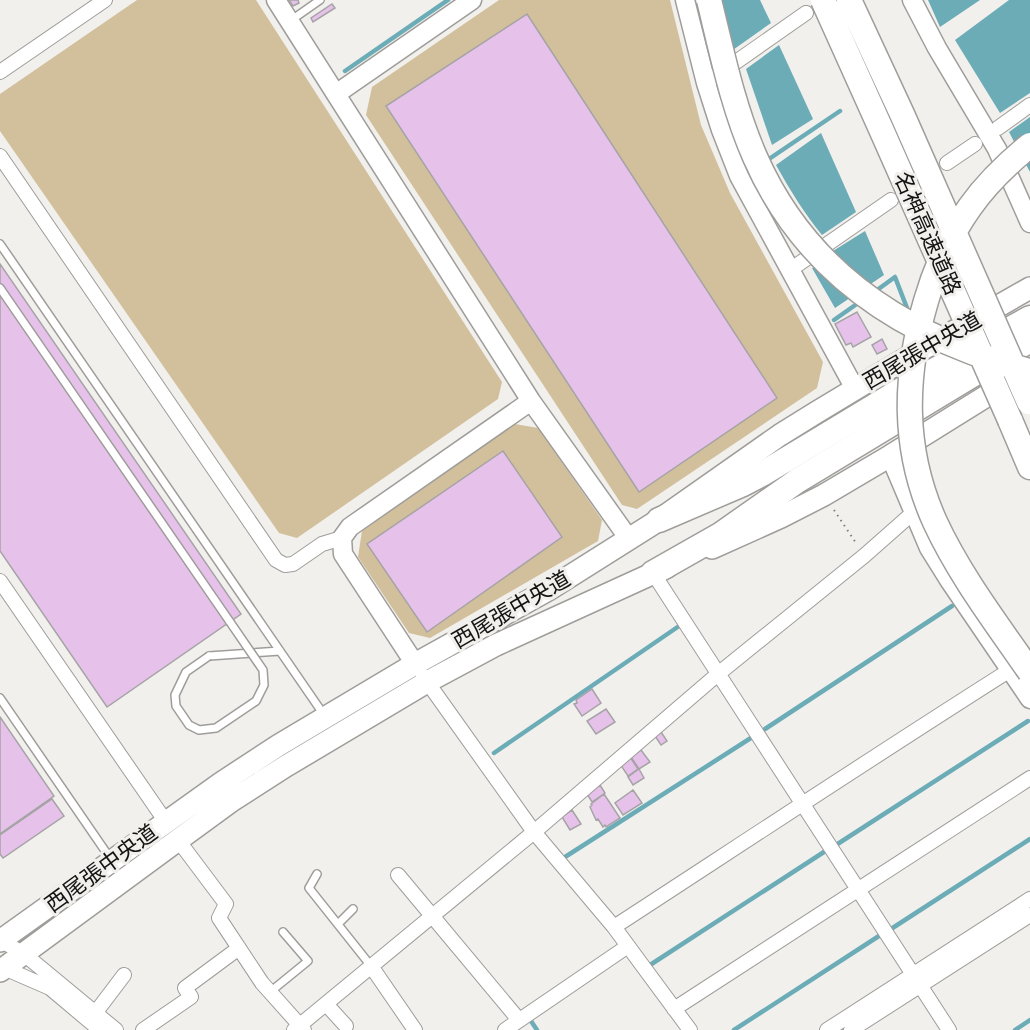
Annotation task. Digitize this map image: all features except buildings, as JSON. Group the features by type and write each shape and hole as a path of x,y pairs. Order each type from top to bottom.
{"highway":[{"path":"709,0 737,111 756,158 779,204 812,248 850,284 895,316 954,345 987,358 1030,370"},
{"name":"名神高速道路","path":"849,0 1030,404"},
{"name":"名神高速道路","path":"814,7 940,260 1030,467"},
{"path":"1020,671 935,522 918,471 910,421 909,396 915,342 931,284 942,257 970,208 1002,170 1030,145"},
{"path":"659,520 762,474 926,375 1030,318"},
{"path":"653,573 720,535 797,481 1030,340"}],"main road":[{"name":"西尾張中央道","path":"0,941 270,751 415,664 549,590 659,520 780,435 855,388 1030,288"},
{"name":"西尾張中央道","path":"2,970 231,802 286,766 427,682 496,645 744,534 824,495 1030,370"}],"street":[{"path":"0,72 105,0"},
{"path":"276,0 531,401 629,539"},
{"path":"336,94 472,0"},
{"path":"685,0 706,83 739,176 855,388"},
{"path":"912,0 937,48 997,149 1030,223"},
{"path":"706,83 814,7"},
{"path":"998,128 1030,105"},
{"path":"947,163 975,144"},
{"path":"0,156 276,560 285,565 293,564 322,544 342,538 350,527 531,401"},
{"path":"790,270 891,200"},
{"path":"890,456 929,548 949,580 1020,671 1030,699"},
{"path":"178,840 226,904 219,918 262,983 300,1028 718,674 864,556 915,511"},
{"path":"342,538 343,554 427,682 534,832 614,927 690,1030"},
{"path":"653,573 949,1030"},
{"path":"0,581 166,822"},
{"path":"614,927 876,755 1020,671 1030,657"},
{"path":"674,1008 1030,778"},
{"path":"398,875 519,1020"},
{"path":"827,1030 1030,899"},
{"path":"851,1030 1030,915"},
{"path":"0,941 24,954 116,1030"},
{"path":"505,1030 628,946"},
{"path":"143,1030 191,997 185,988 239,948"},
{"path":"371,966 415,1030"},
{"path":"2,970 50,988 100,1030"},
{"path":"96,1012 124,975"},
{"path":"326,1004 344,1028 357,1017"}],"lane":[{"path":"289,21 320,0"},
{"path":"0,244 326,717"},
{"path":"0,288 230,622 263,670 264,685 256,701 216,728 200,730 189,725 176,706 175,695 186,672 209,656 280,651"},
{"path":"0,698 112,860"},
{"path":"317,874 309,888 371,966"},
{"path":"338,924 353,909"},
{"path":"270,992 308,961 283,932"}],"path":[{"path":"824,495 864,556"}],"shaded area":[{"path":"137,0 256,0 502,382 498,399 297,538 279,533 0,131 0,94"},
{"path":"499,0 670,0 701,125 730,193 823,362 817,388 637,509 622,505 366,115 372,87"},
{"path":"515,424 538,428 602,520 598,541 430,638 409,633 358,557 362,531"}],"water":[{"path":"699,0 760,0 771,23 730,52"},
{"path":"928,0 980,0 940,27"},
{"path":"1009,0 1030,0 1030,93 1000,113 955,40"},
{"path":"779,45 813,119 772,145 746,69"},
{"path":"1030,117 1030,172 1009,132"},
{"path":"821,133 856,212 822,235 776,165"},
{"path":"865,231 884,275 835,308 812,268 833,251"}],"waterway":[{"path":"345,71 448,0"},
{"path":"769,159 840,111"},
{"path":"873,293 895,277 907,308"},
{"path":"834,320 861,301"},
{"path":"765,729 952,606"},
{"path":"494,753 682,624"},
{"path":"836,845 1028,721"},
{"path":"565,857 754,736"},
{"path":"891,929 1030,839"},
{"path":"650,965 827,850"},
{"path":"734,1030 882,934"},
{"path":"1015,1030 1030,1020"},
{"path":"531,1021 537,1030"}]}
